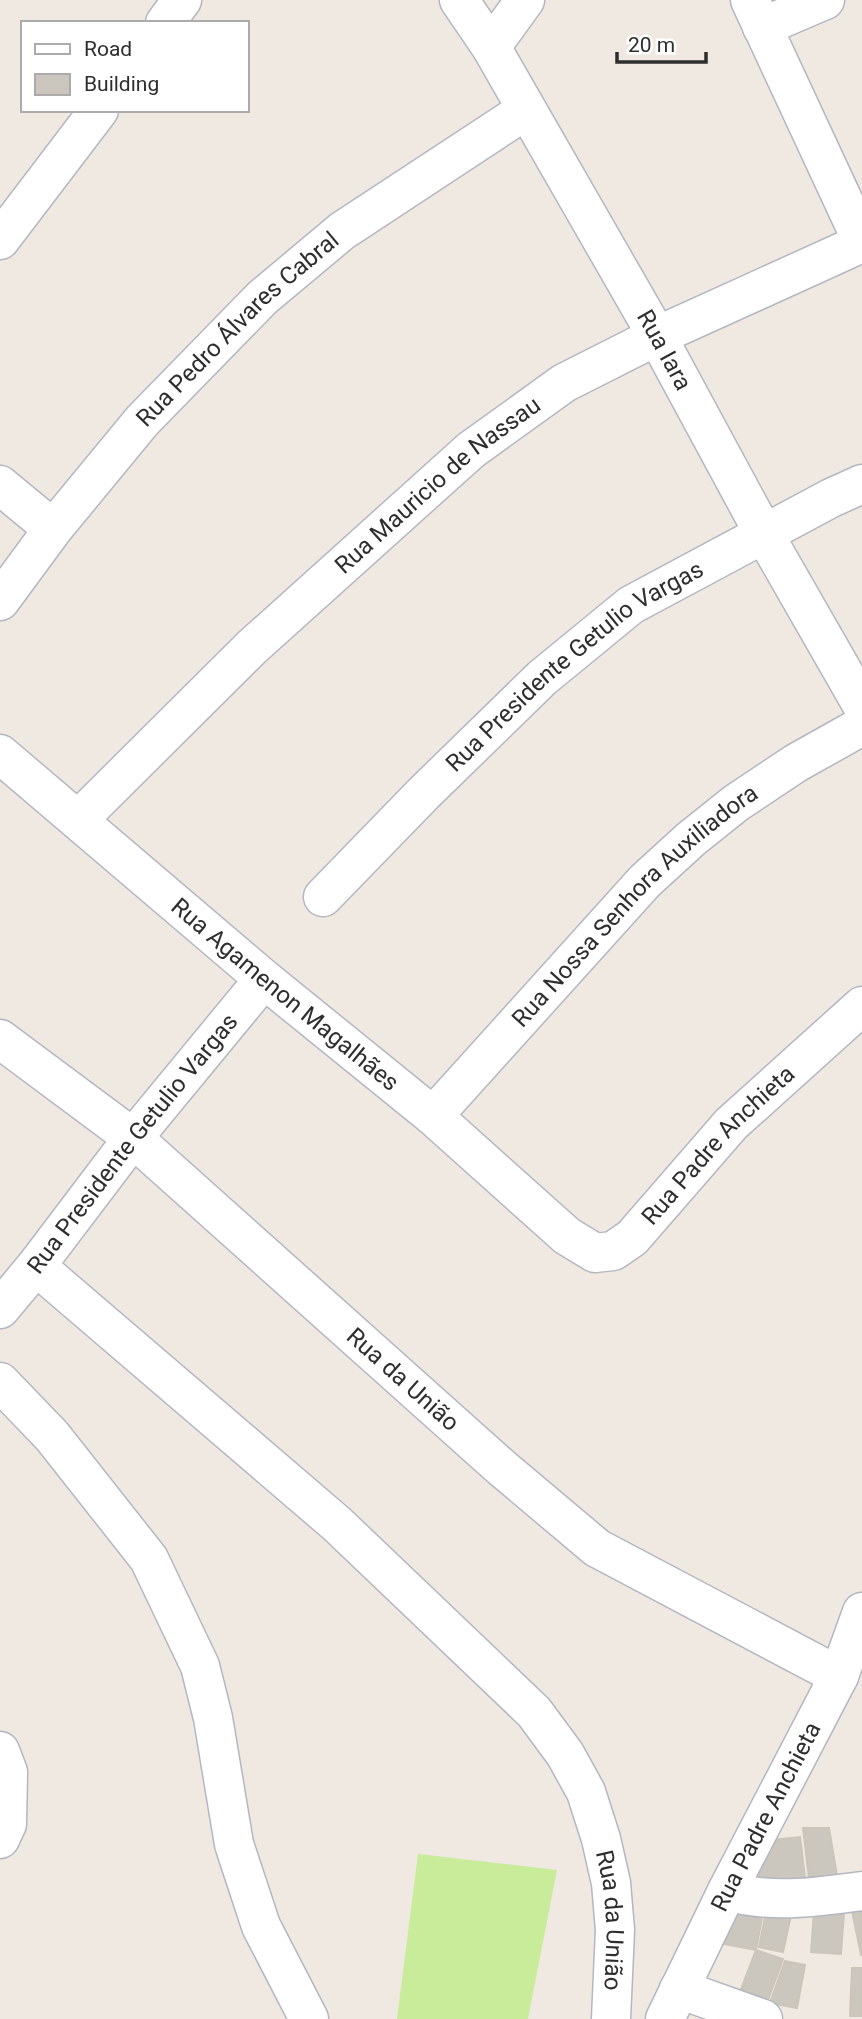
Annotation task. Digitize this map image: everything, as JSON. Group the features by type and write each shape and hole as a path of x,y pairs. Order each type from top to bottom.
{"street":[{"path":"166,21 182,0"},
{"name":"Rua Iara","path":"459,0 491,47 657,336 764,534 862,705"},
{"path":"491,47 525,0"},
{"path":"825,0 756,14 862,242"},
{"name":"Rua Pedro Álvares Cabral","path":"0,601 53,529 142,421 262,298 341,231 526,110"},
{"path":"0,240 97,112"},
{"name":"Rua Mauricio de Nassau","path":"78,820 252,647 471,450 564,383 657,336 862,242"},
{"name":"Rua Presidente Getulio Vargas","path":"323,897 424,793 552,670 631,605 862,484"},
{"path":"0,485 53,529"},
{"name":"Rua Nossa Senhora Auxiliadora","path":"433,1116 645,881 691,839 736,803 796,762 862,726"},
{"name":"Rua Agamenon Magalhães","path":"0,754 264,979 433,1116 568,1236"},
{"name":"Rua Presidente Getulio Vargas","path":"0,1309 133,1138 264,979"},
{"name":"Rua Padre Anchieta","path":"568,1236 595,1253 621,1247 632,1238 731,1124 862,1006"},
{"name":"Rua da União","path":"0,1039 133,1138 502,1468 597,1548 850,1675"},
{"name":"Rua da União","path":"36,1266 337,1524 534,1712 565,1754 586,1792 601,1839 611,1883 615,1930 611,2019"},
{"path":"0,1382 52,1436 149,1559 200,1666 213,1718 234,1844 261,1926 309,2019"},
{"name":"Rua Padre Anchieta","path":"672,2004 727,1891 850,1675 862,1612"},
{"path":"0,1751 8,1772 7,1824 0,1839"},
{"path":"727,1891 741,1895 798,1899 862,1891"},
{"path":"672,2004 763,2019"}],"green space":[{"path":"418,1854 557,1870 528,2019 397,2019"}],"building":[{"path":"803,1828 829,1828 838,1882 810,1887"},
{"path":"800,1837 806,1886 755,1888 752,1842"},
{"path":"862,1903 862,1955 861,1955 851,1906"},
{"path":"721,1907 763,1912 756,1950 714,1942"},
{"path":"814,1911 844,1913 841,1954 811,1952"},
{"path":"766,1912 791,1915 783,1952 759,1947"},
{"path":"756,1950 783,1959 766,2005 740,1992"},
{"path":"785,1961 805,1965 797,2008 770,2003"},
{"path":"852,1968 862,1968 862,2016 850,2016"}]}
